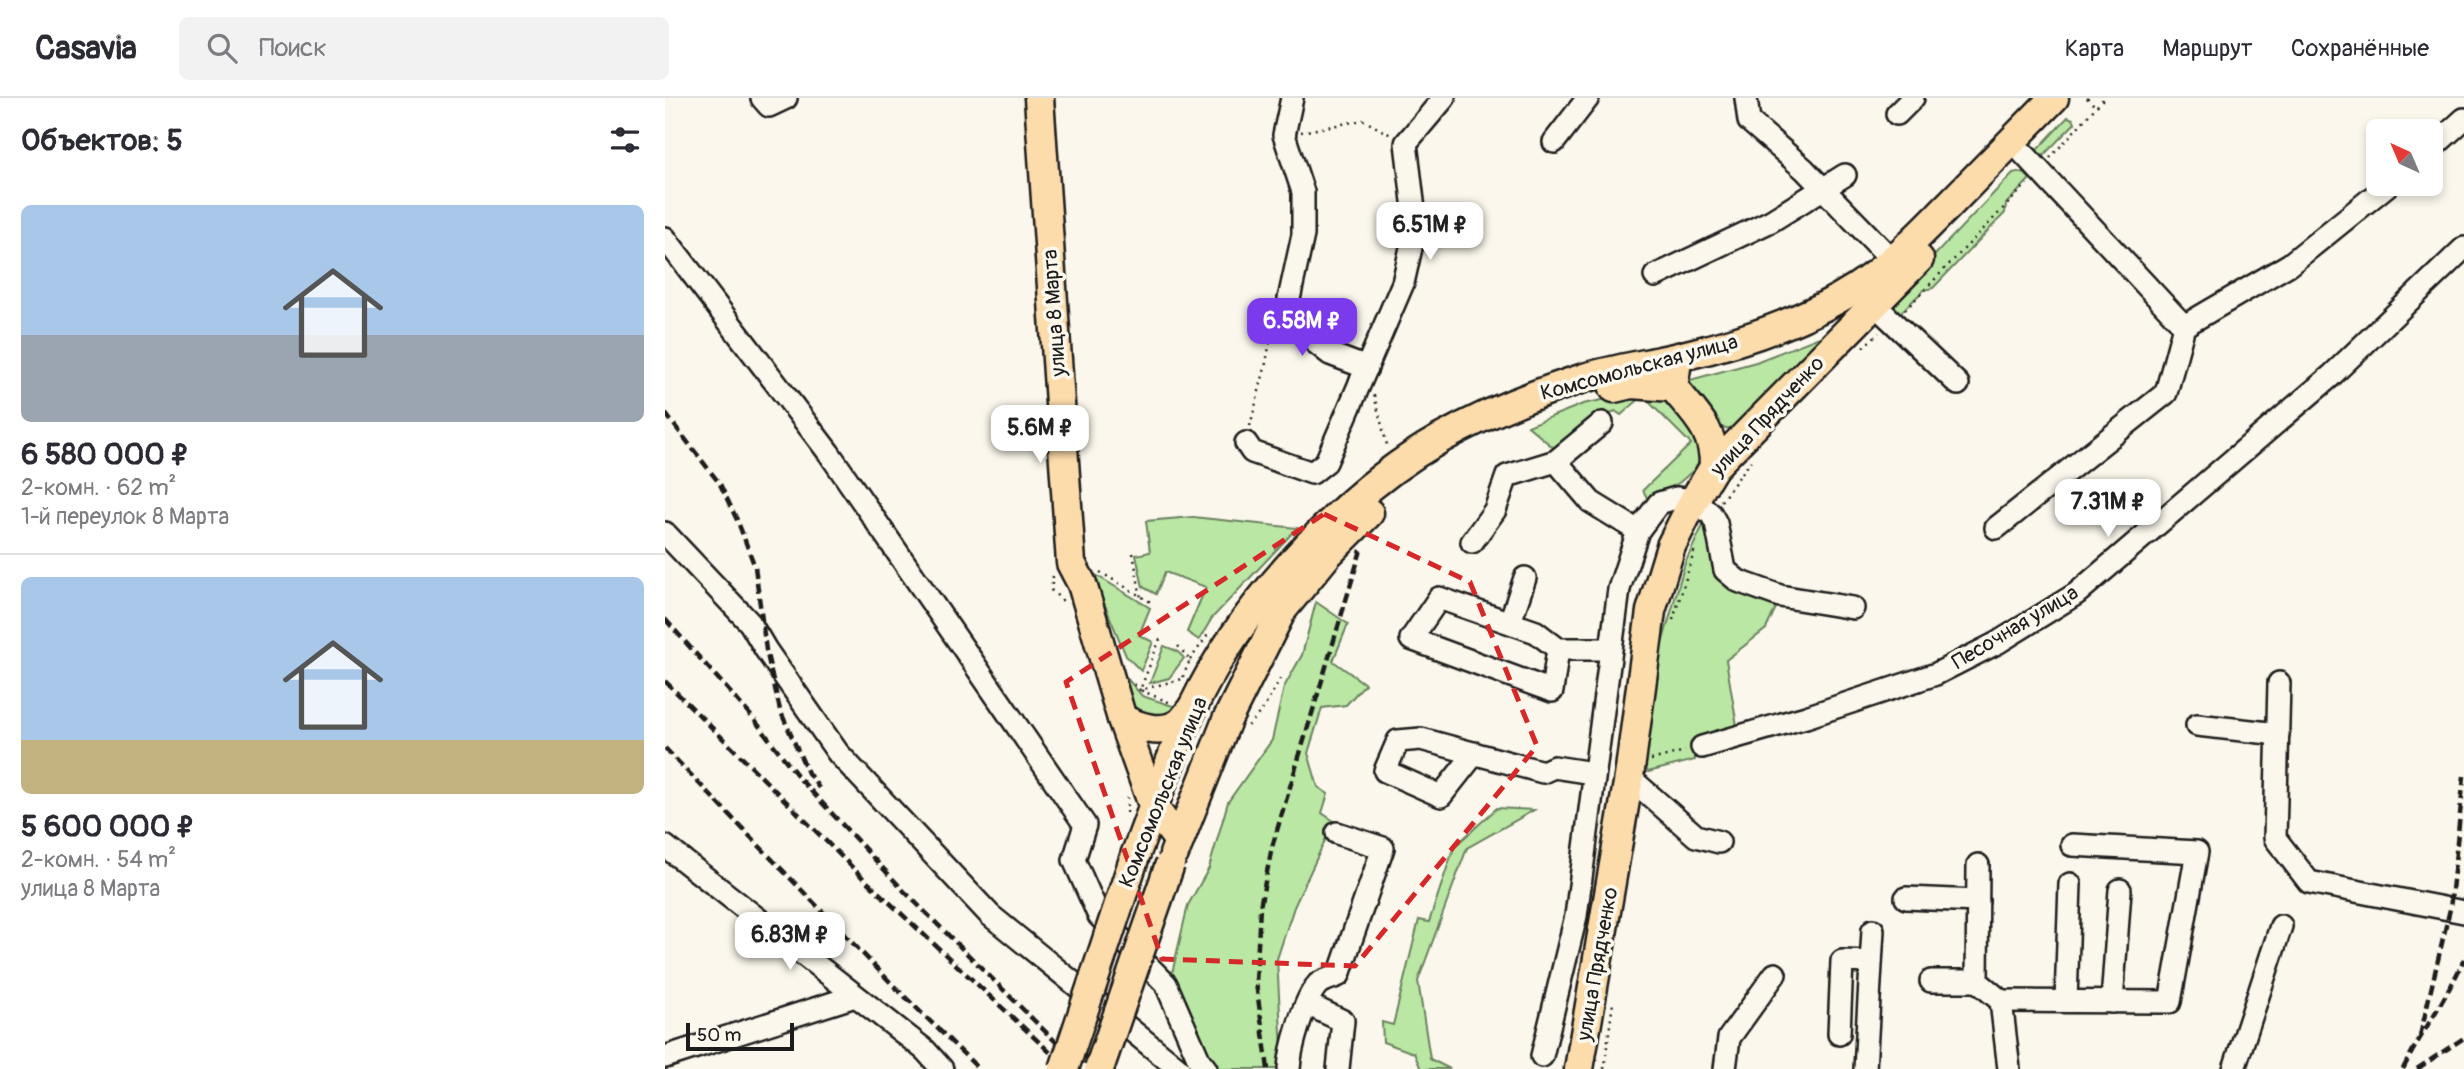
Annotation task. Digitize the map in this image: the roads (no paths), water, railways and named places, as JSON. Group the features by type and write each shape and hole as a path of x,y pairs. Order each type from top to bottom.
{"main road":[{"name":"улица 8 Марта","path":"1039,98 1079,542 1071,563 1081,584 1122,719 1154,808 1175,853"},
{"name":"улица Прядченко","path":"1579,1069 1636,783 1651,611 1671,546 1702,507 1714,467 1750,446 1883,313 2025,154 2054,98"},
{"name":"улица Прядченко","path":"1800,318 1854,289 1893,261 2085,103"},
{"path":"1800,318 1823,323 1843,352"},
{"name":"Комсомольская улица","path":"1064,1069 1136,853 1154,808 1181,700 1230,642 1286,568 1384,476 1438,440 1506,405 1587,377 1683,356 1760,334 1800,318"},
{"path":"1683,356 1675,369 1673,387 1708,431 1714,449 1714,467"},
{"name":"Комсомольская улица","path":"1099,1069 1175,853 1227,720 1282,610 1328,554 1378,503 1430,462 1493,429 1564,400 1631,384 1673,387"},
{"path":"1708,431 1724,440 1750,446"},
{"path":"1122,719 1139,727 1156,730 1178,724 1181,700"}],"street":[{"path":"762,98 769,106 786,98"},
{"path":"1291,98 1284,135 1303,192 1303,235 1289,299 1297,328 1330,354 1367,368"},
{"path":"1246,443 1252,452 1312,473 1326,462 1403,283 1416,226 1406,143 1444,98"},
{"path":"1554,142 1588,98"},
{"path":"1746,98 1749,121 1804,169 1893,261"},
{"path":"1897,114 1913,98"},
{"path":"2443,138 2464,119"},
{"path":"2025,154 2184,326"},
{"path":"1654,276 1770,221 1845,175"},
{"path":"1996,528 2166,393 2184,326 2290,264 2374,196"},
{"path":"665,237 829,453 1085,825 1074,860 1098,916 1166,984 1199,1060 1206,1069"},
{"name":"Песочная улица","path":"1702,747 1806,717 1936,674 1997,643 2076,594 2331,376 2464,248"},
{"path":"1883,313 1958,384"},
{"path":"1472,542 1495,510 1507,476 1556,461 1602,423"},
{"path":"1556,461 1591,502 1638,531"},
{"path":"1542,1056 1576,916 1619,589 1638,531 1659,503 1675,498 1702,507 1716,523 1725,570 1738,581 1780,596 1853,608"},
{"path":"665,533 750,623 838,754 990,915 1179,1069"},
{"path":"1510,622 1525,578"},
{"path":"1558,649 1552,691 1411,639 1439,598 1536,632 1558,649 1610,649"},
{"path":"2279,683 2275,838 2309,882 2464,912"},
{"path":"2197,725 2278,734"},
{"path":"1475,753 1543,772 1554,767 1594,773"},
{"path":"1636,783 1696,836 1719,842"},
{"path":"1290,1069 1290,1056 1307,1004 1319,984 1339,975 1383,848 1337,833"},
{"path":"1931,981 1977,981 2001,1001 2170,1002 2197,852 2072,845"},
{"path":"665,846 925,1050 942,1069"},
{"path":"1977,981 1978,865"},
{"path":"2066,1001 2070,884"},
{"path":"2112,1002 2120,890"},
{"path":"1906,898 1978,901"},
{"path":"2235,1069 2281,926"},
{"path":"1865,1069 1873,930"},
{"path":"1839,1034 1842,961 1871,961"},
{"path":"1725,1069 1729,1038 1775,974"},
{"path":"665,1057 855,996"},
{"path":"2001,1001 2009,1069"},
{"path":"1307,1004 1343,1021 1338,1069"}],"railway":[{"path":"665,413 720,484 738,522 755,567 766,650 780,710 808,773 819,788"},
{"path":"1268,1069 1256,983 1260,907 1272,847 1361,550"},
{"path":"665,619 753,718 800,779 904,891 1083,1069"},
{"path":"665,681 861,876 1068,1069"},
{"path":"665,748 893,985 979,1069"},
{"path":"2420,1036 2450,909 2464,776"},
{"path":"2403,1069 2464,959"},
{"path":"2417,1069 2464,1038"},
{"path":"1070,1042 1098,1069"}]}
